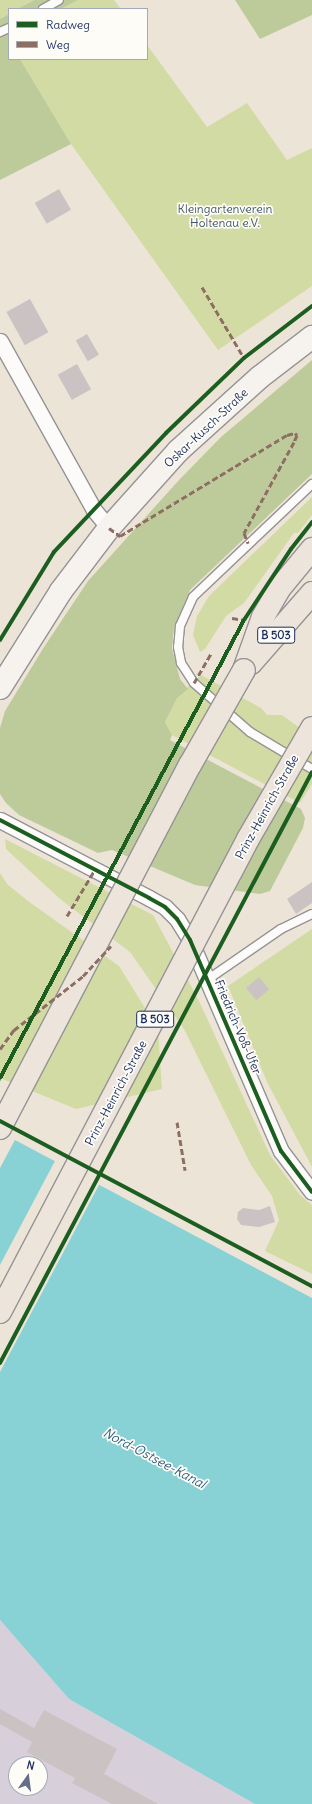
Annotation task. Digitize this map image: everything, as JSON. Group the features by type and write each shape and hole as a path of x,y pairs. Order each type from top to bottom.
{"highway":[{"name":"B 503","path":"0,1128 186,772 244,670 263,617 279,589 312,549"},
{"name":"B 503","path":"244,670 310,596"},
{"name":"Prinz-Heinrich-Straße","path":"0,1312 248,839 312,728"}],"street":[{"name":"Oskar-Kusch-Straße","path":"0,688 61,591 109,528 178,451 260,377 312,337"},
{"path":"0,341 94,510 109,528"},
{"name":"Friedrich-Voß-Ufer","path":"0,820 165,907 177,919 190,940 208,980 281,1151 312,1192"}],"lane":[{"path":"45,8 59,0"},
{"path":"312,484 193,597 180,626 178,647 181,663 194,683 250,732 312,769"},
{"path":"208,980 282,929 312,914"}],"shaded area":[{"path":"0,1620 69,1699 255,1804 0,1804"}],"green space":[{"path":"0,0 34,0 19,8 8,8 8,15 0,19"},
{"path":"34,0 78,0 63,8 19,8"},
{"path":"78,0 114,0 120,8 63,8"},
{"path":"235,0 312,0 312,15 260,39"},
{"path":"8,15 8,60 21,60 71,144 0,180 0,19"},
{"name":"Kleingartenverein Holtenau e.V.","path":"148,46 207,127 247,103 287,160 312,148 312,286 218,350 71,144 21,60 148,60"},
{"path":"312,360 312,474 190,590 174,628 172,648 180,679 188,689 177,698 165,722 172,735 170,740 301,809 305,818 303,828 270,891 260,894 195,885 112,850 98,853 19,815 6,803 0,794 0,728 5,711 44,647 88,581 179,480 221,437"},
{"path":"312,497 312,515 298,533 294,533 244,603 226,616 205,649 200,652 193,635 197,616 209,596"},
{"path":"201,675 261,708 267,715 282,715 312,737 312,784 300,803 172,735 165,722 177,697"},
{"path":"5,839 153,915 199,1001 270,1155 300,1195 312,1205 312,1274 265,1251 279,1220 272,1196 251,1165 184,1029 130,952 60,899 6,849"},
{"path":"0,873 7,884 28,901 119,966 158,1029 162,1089 76,1109 0,1078"},
{"path":"312,929 312,1167 267,1082 228,986"}],"water":[{"name":"Nord-Ostsee-Kanal","path":"0,1132 312,1298 312,1804 255,1804 69,1699 0,1620"}],"pier":[{"path":"0,1130 16,1138 0,1168"},
{"path":"56,1159 100,1183 0,1372 0,1265"}],"building":[{"path":"59,189 71,210 47,224 35,203"},
{"path":"30,299 48,332 25,345 6,312"},
{"path":"87,334 99,355 88,361 76,340"},
{"path":"77,364 91,389 72,400 58,375"},
{"path":"312,882 312,903 296,914 287,899"},
{"path":"259,977 269,989 256,1000 246,988"},
{"path":"270,1206 275,1222 259,1227 241,1225 237,1219 238,1212 243,1208 259,1210"},
{"path":"0,1709 34,1728 44,1710 117,1749 104,1774 158,1804 112,1804 72,1783 75,1778 48,1763 48,1756 34,1756 27,1752 32,1742 0,1724"}],"marked path":[{"path":"202,287 244,358"},
{"path":"109,528 120,536 287,435 295,433 297,435 294,442 244,533 248,543"},
{"path":"232,618 244,620"},
{"path":"194,683 211,654"},
{"path":"67,916 94,871"},
{"path":"0,1049 14,1030 83,976 111,946"},
{"path":"177,1122 185,1170"}],"cycle path":[{"path":"0,640 54,552 166,433 244,358 312,306"},
{"path":"0,1078 244,620 291,549 312,522"},
{"path":"0,1363 312,772"},
{"path":"0,820 149,898 165,907 177,919 190,940 281,1151 312,1192"},
{"path":"0,1121 312,1286"}]}
